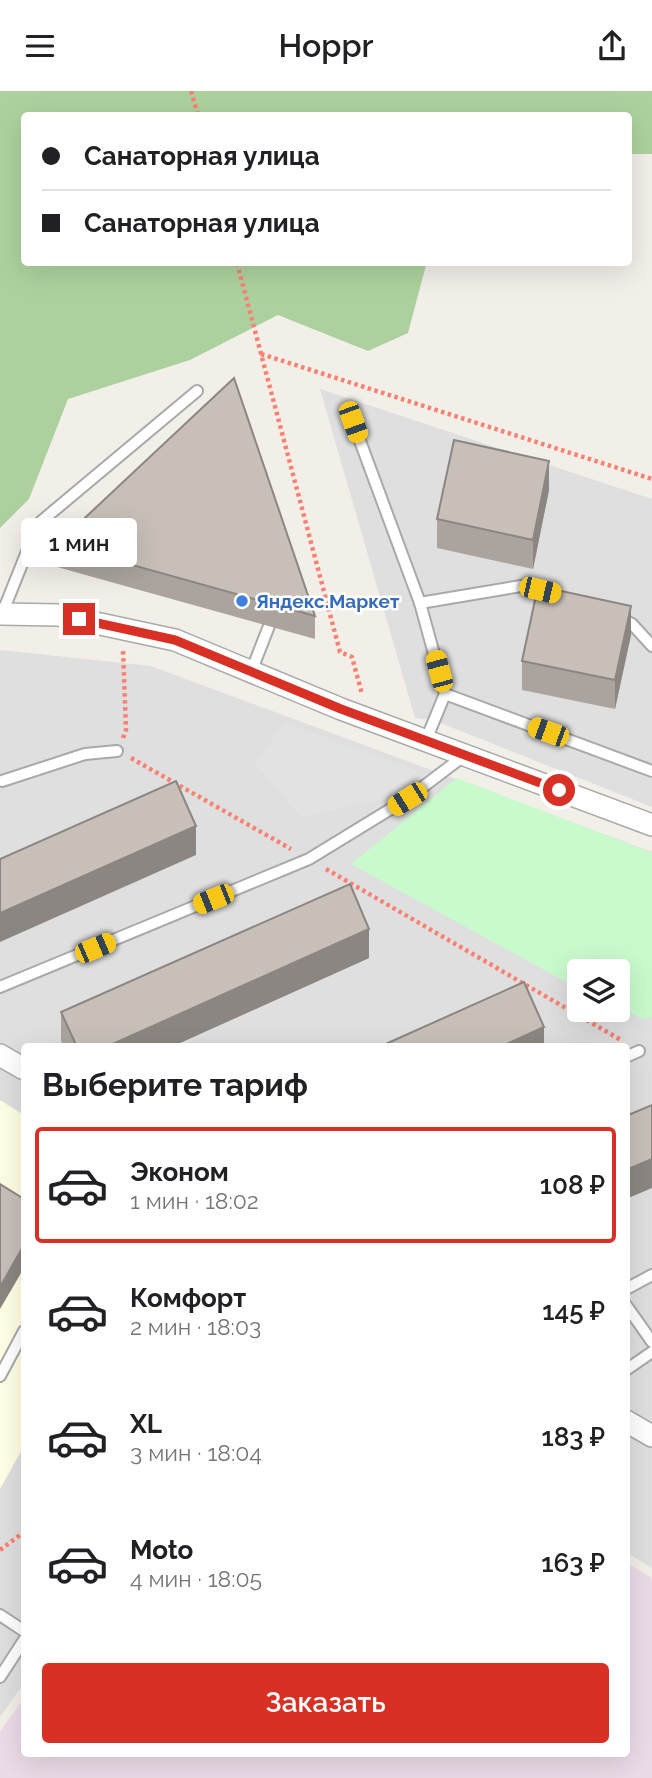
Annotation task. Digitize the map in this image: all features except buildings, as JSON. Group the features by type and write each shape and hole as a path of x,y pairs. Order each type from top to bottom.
{"street":[{"path":"1,614 58,615 175,640 426,740 652,825"},
{"path":"0,1055 21,1067"},
{"path":"630,1423 652,1436"}],"lane":[{"path":"1,614 38,524 197,391"},
{"path":"353,422 420,603 445,694 426,740"},
{"path":"420,603 521,586 567,596"},
{"path":"611,614 632,624 652,646"},
{"path":"251,671 269,626"},
{"path":"445,694 652,771"},
{"path":"1,778 85,754 117,751"},
{"path":"0,987 309,859 407,799 465,755"},
{"path":"630,1054 639,1051"},
{"path":"630,1287 652,1275"},
{"path":"630,1311 652,1342"},
{"path":"0,1376 21,1337"},
{"path":"630,1367 652,1353"},
{"path":"0,1615 21,1628"},
{"path":"0,1677 21,1645"}],"path":[{"path":"191,91 197,112"},
{"path":"238,266 340,652 352,657 363,699"},
{"path":"261,354 652,479"},
{"path":"123,639 126,730 117,751 625,1043"},
{"path":"630,1046 639,1051"},
{"path":"0,1551 21,1534"}],"shaded area":[{"path":"320,389 652,499 652,807 433,720 415,718"},
{"path":"0,650 151,666 652,852 652,1568 630,1555 630,1043 21,1043 21,1687 0,1717"},
{"path":"284,722 418,771 389,798 301,817 255,764"},
{"path":"0,1100 21,1113 21,1451 0,1489"},
{"path":"630,1565 652,1578 652,1778 0,1778 0,1732 21,1702 21,1757 630,1757"}],"green space":[{"path":"0,91 652,91 652,154 632,154 632,112 21,112 21,266 426,266 408,333 368,351 278,315 190,360 68,399 29,499 0,528"},
{"path":"457,778 652,853 652,1017 643,1019 630,1013 630,959 567,959 567,982 351,864"}],"place":[{"name":"Яндекс.Маркет","path":"242,601"}],"route":[{"path":"79,619 175,640 341,709 559,790"}]}
